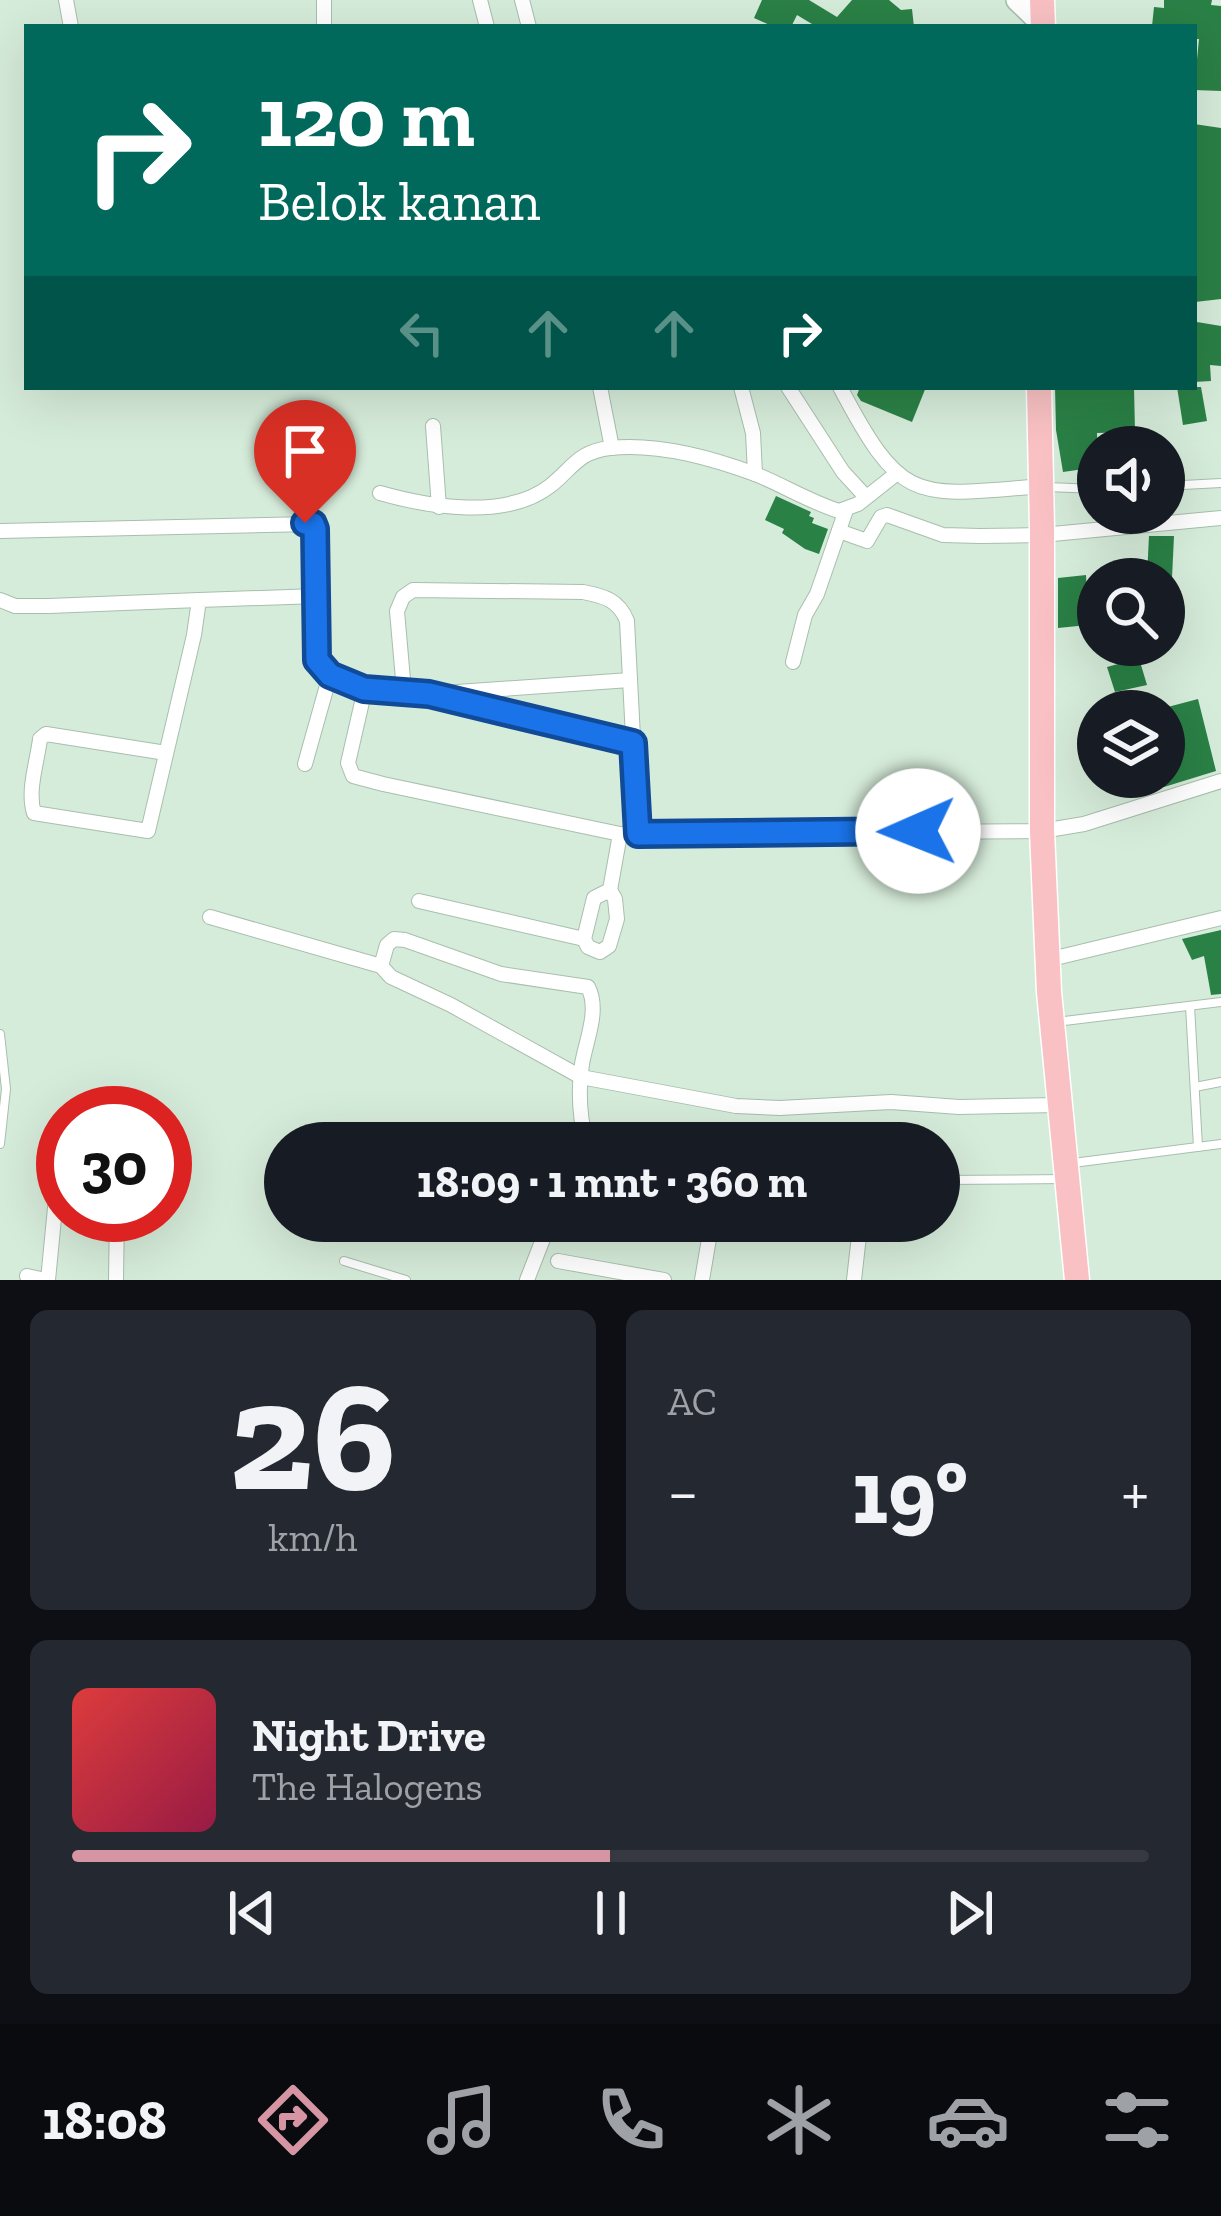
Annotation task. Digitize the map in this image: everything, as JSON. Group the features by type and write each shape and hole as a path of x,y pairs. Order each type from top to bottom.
{"main road":[{"path":"1017,0 1043,17"},
{"path":"1039,390 1047,960 1077,1280"}],"street":[{"path":"601,390 612,448"},
{"path":"742,390 755,474"},
{"path":"790,390 843,472 869,494"},
{"path":"842,390 891,477 940,493 1041,489"},
{"path":"434,426 439,507"},
{"path":"380,494 439,507 509,504 536,495 590,452 612,448 700,457 755,474 839,511 858,504 891,477"},
{"path":"793,662 805,615 847,510"},
{"path":"839,531 870,540 881,517 887,515 943,535 1221,518"},
{"path":"0,530 310,524 315,529 317,660 330,675 364,689 429,694 633,743"},
{"path":"404,691 397,611 403,597 413,590 583,592 616,602 627,621 638,834"},
{"path":"0,600 15,606 49,606 316,596"},
{"path":"166,753 43,735 32,810 148,831 194,635 199,600"},
{"path":"305,764 330,675"},
{"path":"429,694 630,680"},
{"path":"364,689 348,764 353,776 620,834 1042,831 1084,824 1221,781"},
{"path":"610,890 594,898 584,939 588,947 600,952 609,946 616,919 610,890 620,834"},
{"path":"419,901 584,939"},
{"path":"210,917 381,966 391,977 581,1077 736,1106 1060,1105"},
{"path":"1047,960 1221,918"},
{"path":"381,966 387,945 394,939 405,940 501,974 588,987 593,1011 581,1077 581,1122"},
{"path":"27,1276 47,1280 52,1242"},
{"path":"116,1280 117,1242"},
{"path":"526,1280 541,1242"},
{"path":"702,1280 708,1242"},
{"path":"854,1280 857,1242"},
{"path":"558,1261 584,1273 664,1280"}],"lane":[{"path":"1185,485 1221,483"},
{"path":"1041,489 1077,489"},
{"path":"1052,1022 1221,1002"},
{"path":"1190,1006 1198,1147"},
{"path":"0,1034 0,1144"},
{"path":"1195,1088 1221,1082"},
{"path":"960,1179 1066,1172 1221,1144"},
{"path":"344,1261 406,1280"}],"building":[{"path":"762,0 809,0 837,17 852,0 889,0 901,10 912,9 914,24 812,24 797,15 792,24 767,24 754,18"},
{"path":"1164,0 1212,0 1211,5 1221,6 1221,91 1197,90 1197,24 1152,24 1154,7 1164,8"},
{"path":"1197,124 1221,128 1221,299 1197,302"},
{"path":"1197,322 1221,326 1221,366 1210,365 1211,381 1197,382"},
{"path":"1201,387 1207,421 1183,425 1177,390"},
{"path":"859,390 925,390 912,422 861,401"},
{"path":"1055,390 1134,390 1135,426 1077,426 1077,470 1063,472"},
{"path":"776,496 811,512 812,523 828,529 819,554 765,520"},
{"path":"1149,536 1174,536 1173,558 1148,558"},
{"path":"1077,576 1077,626 1058,628 1058,578"},
{"path":"1141,666 1147,685 1114,690 1107,667"},
{"path":"1198,699 1216,771 1185,781 1185,702"},
{"path":"1221,930 1221,994 1211,995 1204,956 1192,960 1182,939"}],"route":[{"path":"305,523 315,529 317,660 330,675 364,689 429,694 633,743 638,834 918,831"}]}
